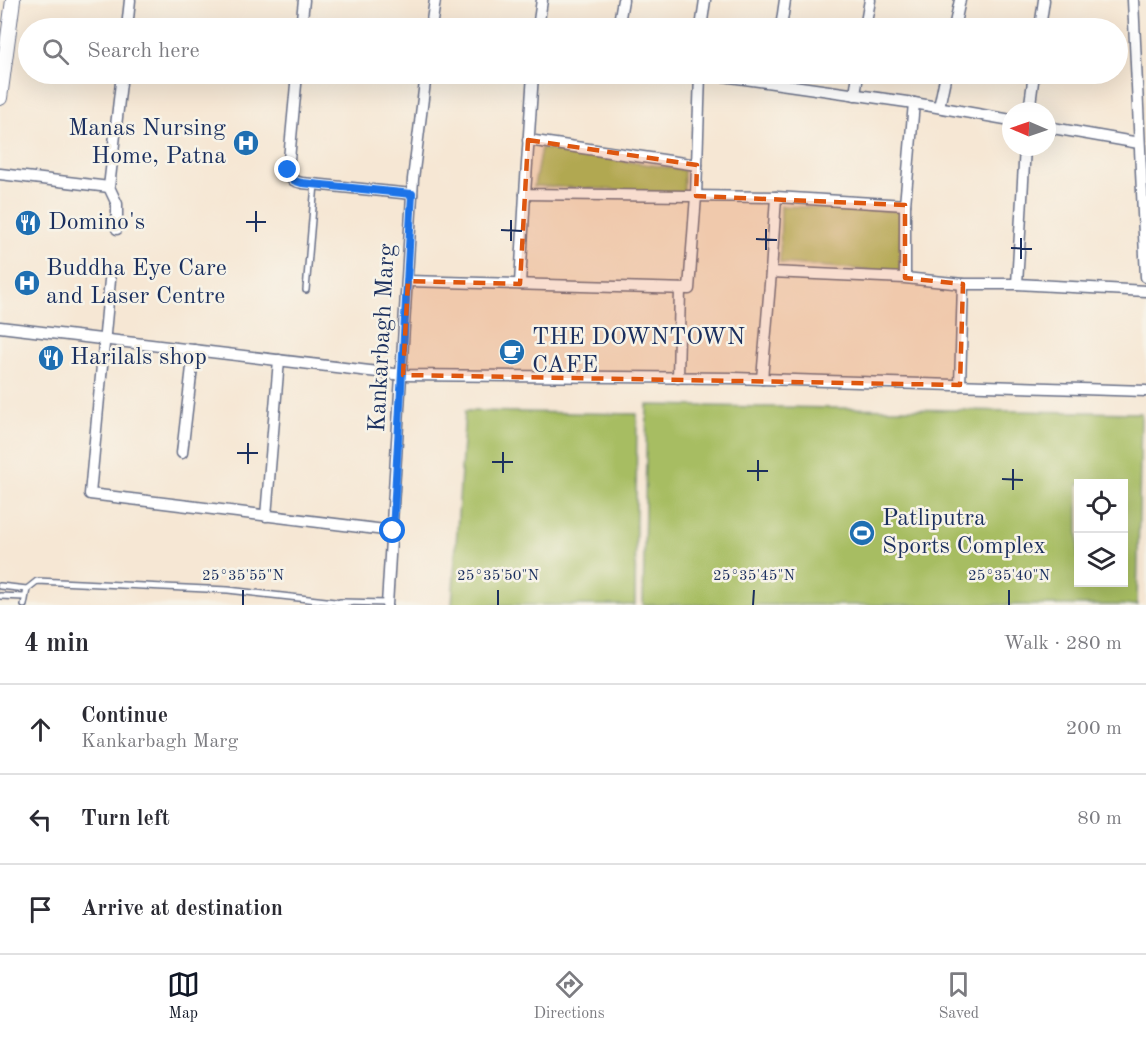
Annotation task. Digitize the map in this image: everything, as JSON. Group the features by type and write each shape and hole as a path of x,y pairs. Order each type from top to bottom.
{"street":[{"path":"0,98 13,0"},
{"path":"128,18 130,0"},
{"path":"302,18 304,0"},
{"path":"432,18 435,0"},
{"path":"539,18 542,0"},
{"path":"620,18 623,0"},
{"path":"702,18 705,0"},
{"path":"782,18 785,0"},
{"path":"867,18 870,0"},
{"path":"956,18 960,0"},
{"path":"1041,18 1044,0"},
{"path":"1133,0 1146,277"},
{"path":"117,230 117,204 109,187 121,84"},
{"path":"296,84 288,175 295,181 412,194"},
{"name":"Kankarbagh Marg","path":"388,604 412,194 425,84"},
{"path":"520,284 532,84"},
{"path":"408,281 689,289 696,196 700,84"},
{"path":"803,84 1002,118"},
{"path":"855,94 856,84"},
{"path":"939,108 944,84"},
{"path":"1030,102 1033,84"},
{"path":"905,278 905,205 914,103"},
{"path":"1056,129 1139,143"},
{"path":"528,140 697,165"},
{"path":"1017,284 1024,156"},
{"path":"0,174 109,187"},
{"path":"525,194 776,197 905,205"},
{"path":"762,379 776,197"},
{"path":"771,272 905,278 963,285 1017,284 1146,291"},
{"path":"110,280 90,494 393,531"},
{"path":"960,385 963,285"},
{"path":"678,378 680,289"},
{"path":"0,327 403,375 762,379 1146,391"},
{"path":"182,453 194,350"},
{"path":"266,516 279,360"}],"lane":[{"path":"306,290 315,184"},
{"path":"24,605 27,589 36,580 228,590 335,602 388,604"},
{"path":"0,586 27,589"},
{"path":"0,596 24,597"},
{"path":"335,602 345,605"}],"highlighted area":[{"path":"528,140 697,165 696,196 905,205 905,278 963,284 960,385 403,375 408,281 520,284"}],"green space":[{"path":"541,148 684,170 684,193 534,186"},
{"path":"781,206 901,211 900,273 780,263"},
{"name":"Patliputra Sports Complex","path":"647,405 1141,413 1137,605 643,605"},
{"path":"465,411 637,414 635,605 452,605"}],"place":[{"name":"Manas Nursing Home, Patna","path":"246,143"},
{"name":"Domino's","path":"28,223"},
{"name":"Buddha Eye Care and Laser Centre","path":"27,283"},
{"name":"THE DOWNTOWN CAFE","path":"512,352"},
{"name":"Harilals shop","path":"51,358"},
{"name":"Patliputra Sports Complex","path":"862,533"}],"route":[{"path":"288,170 291,179 302,183 412,194 393,531"}]}
